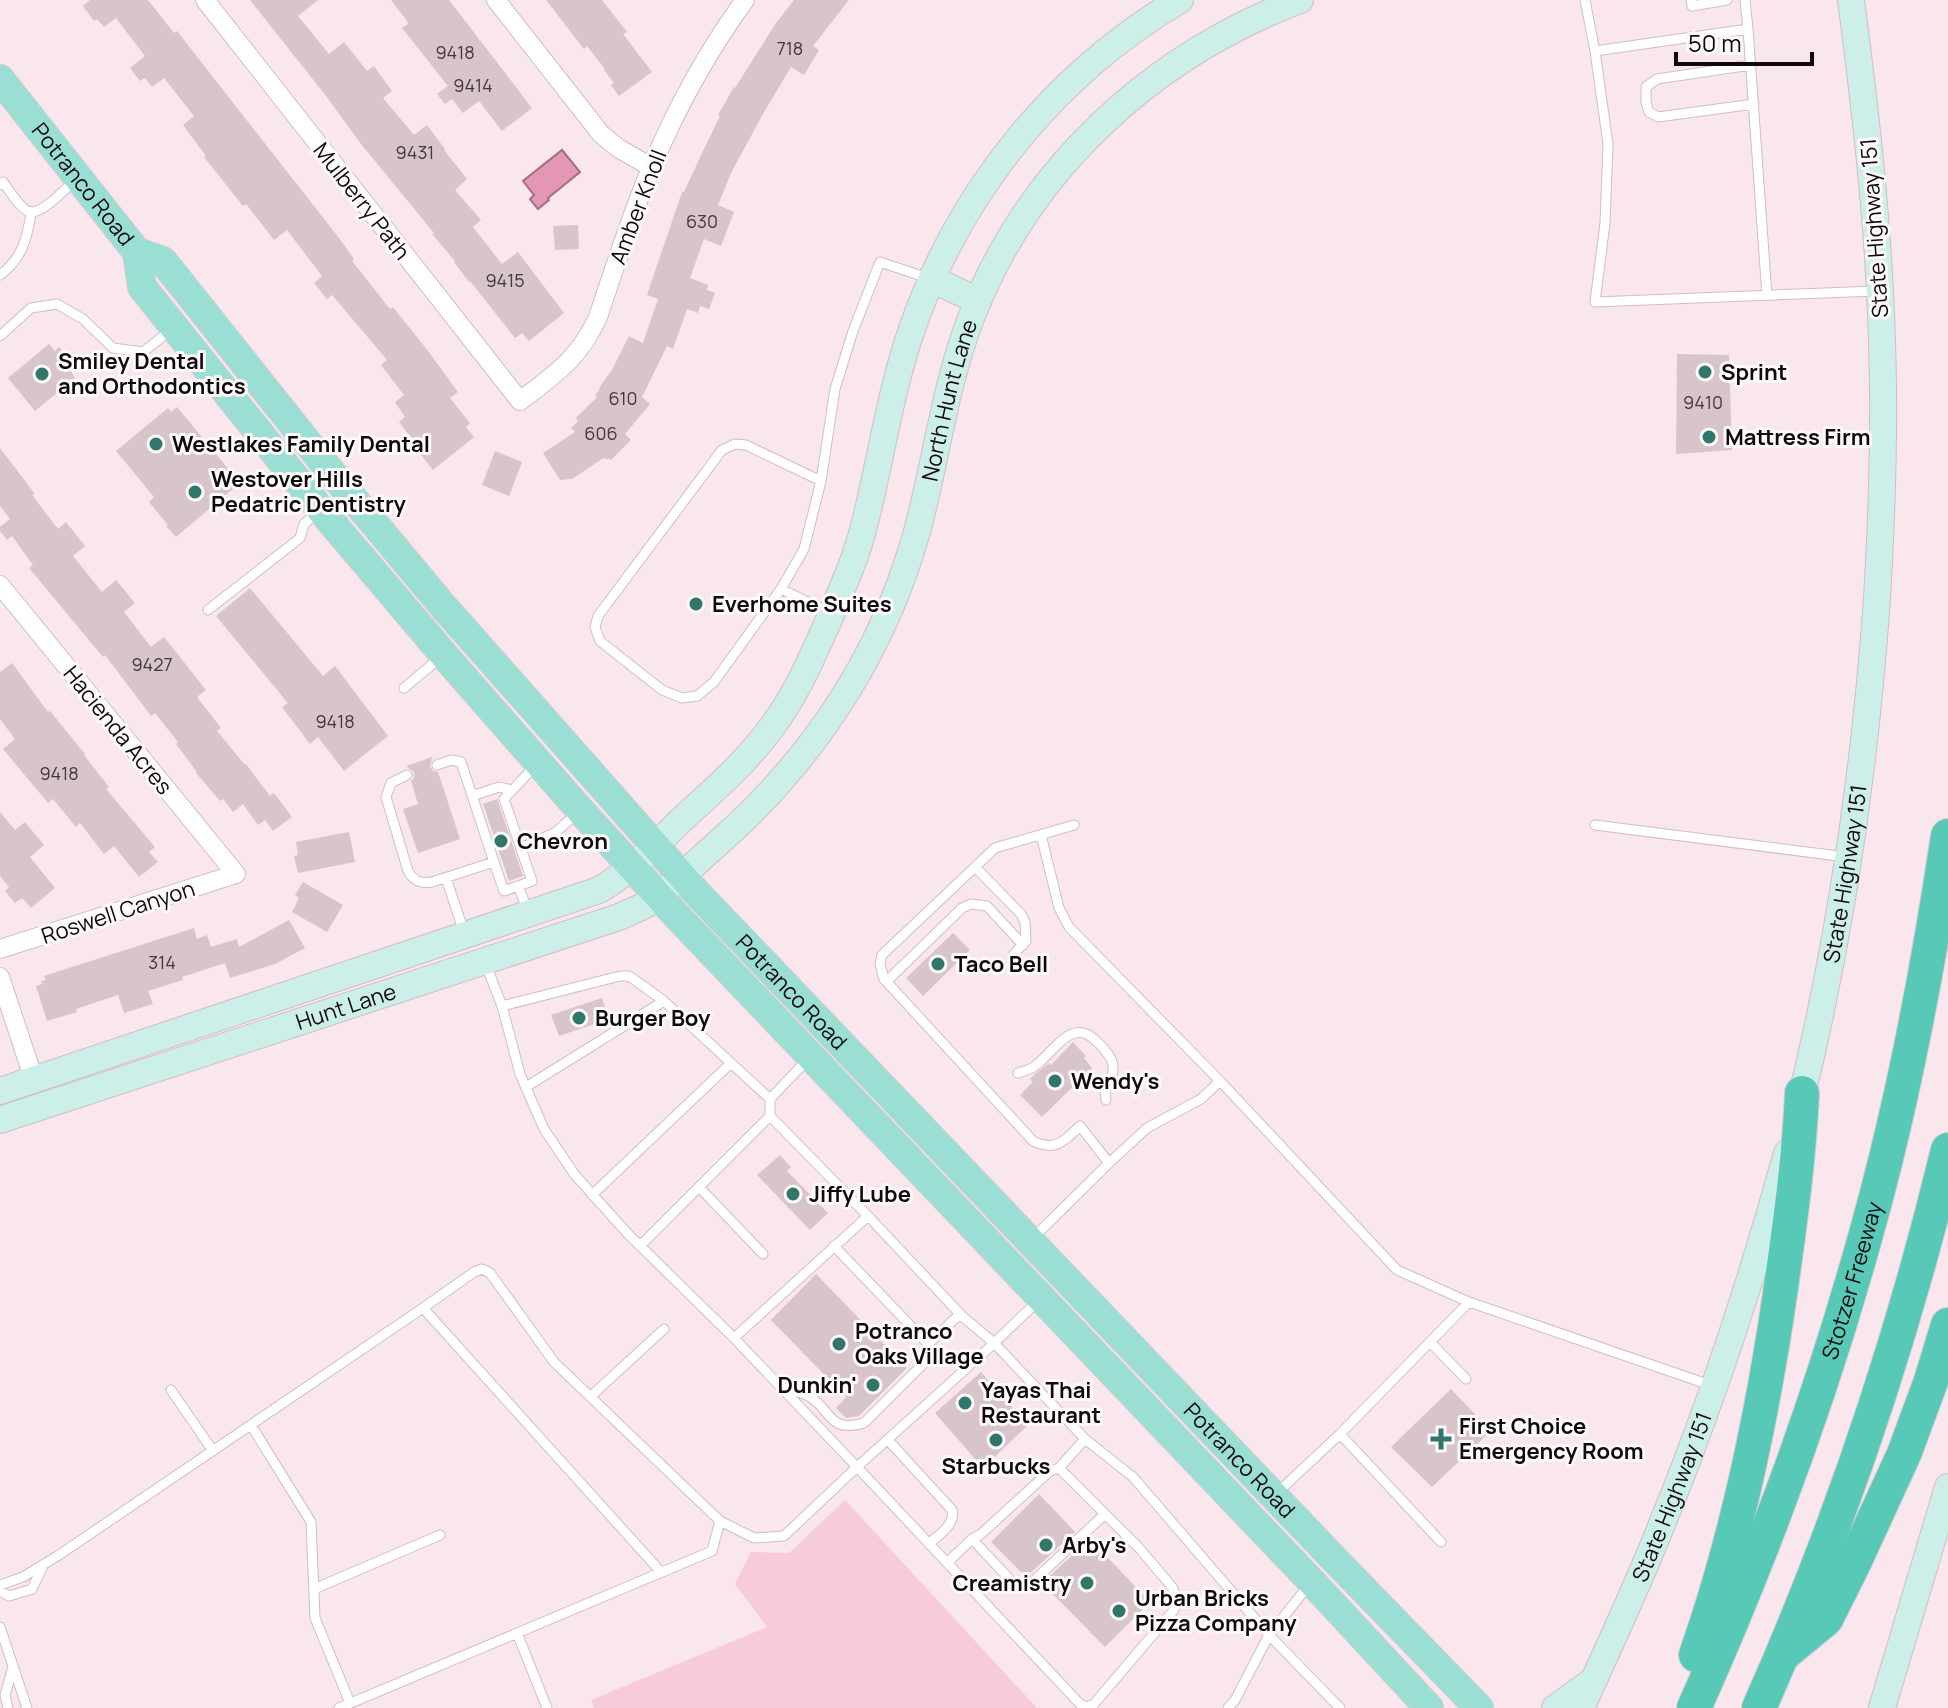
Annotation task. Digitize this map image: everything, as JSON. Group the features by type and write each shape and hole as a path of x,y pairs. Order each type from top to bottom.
{"highway":[{"name":"Stotzer Freeway","path":"1694,1708 1751,1577 1786,1484 1855,1274 1913,1039 1948,836"},
{"path":"1675,1708 1717,1591 1751,1460 1785,1259 1799,1156 1802,1093"},
{"path":"1759,1708 1841,1507 1884,1381 1922,1254 1948,1150"},
{"path":"1782,1655 1826,1619 1833,1606 1904,1454 1948,1325"}],"main road":[{"path":"654,845 732,773 770,729 793,693 831,614 863,531 912,328 949,243 975,198 1031,122 1076,77 1145,22 1180,0"},
{"name":"North Hunt Lane","path":"682,875 752,811 795,765 833,715 874,645 912,547 954,369 978,301 1015,230 1040,193 1071,155 1117,108 1157,76 1194,51 1251,20 1300,0"},
{"name":"State Highway 151","path":"1581,1708 1665,1516 1713,1386 1768,1220 1824,998 1849,858 1869,693 1878,574 1883,409 1880,291 1868,145 1851,0"},
{"name":"Potranco Road","path":"1,81 137,252 142,287 174,328 321,510 538,763 811,1057 1429,1708"},
{"name":"Potranco Road","path":"137,252 163,261 327,467 443,606 654,845 1029,1241 1479,1708"},
{"path":"932,279 978,301"},
{"path":"174,328 183,321 195,325 276,427 327,467"},
{"path":"321,510 339,506 347,512 400,575 443,606"},
{"path":"444,655 469,634"},
{"name":"Hunt Lane","path":"0,1091 599,890 654,845"},
{"name":"Hunt Lane","path":"0,1120 619,917 646,905 682,875"},
{"path":"301,1021 309,1005 416,968 418,952"},
{"path":"878,1128 893,1131 912,1142 1015,1246 1029,1241"},
{"path":"1040,1298 1050,1295 1060,1299 1148,1387 1172,1404 1189,1407"},
{"path":"1882,1708 1948,1487"},
{"path":"1555,1708 1594,1680"},
{"path":"1594,1680 1595,1708"}],"street":[{"name":"Mulberry Path","path":"205,0 520,401"},
{"path":"496,0 601,134 651,167"},
{"name":"Amber Knoll","path":"520,401 561,368 588,338 651,167 698,72 745,0"},
{"name":"Hacienda Acres","path":"0,585 236,874"},
{"name":"Roswell Canyon","path":"0,949 236,874"},
{"path":"0,977 34,1080"}],"lane":[{"path":"1585,0 1608,144 1605,223 1595,302 1880,291"},
{"path":"1691,0 1692,6 1727,0"},
{"path":"1745,0 1767,296"},
{"path":"1595,51 1748,29"},
{"path":"1751,65 1657,79 1646,87 1646,102 1649,112 1658,117 1754,104"},
{"path":"0,185 3,182 31,213 39,212 78,177"},
{"path":"0,275 12,266 27,239 31,213"},
{"path":"821,481 746,445 735,444 722,450 598,616 595,627 600,641 662,690 682,698 697,696 714,682 781,589 804,549 821,481 835,389 853,331 880,262 932,279"},
{"path":"0,336 31,308 57,304 83,319 113,348 143,352 174,328"},
{"path":"208,610 300,538 304,524 321,510"},
{"path":"781,589 831,614"},
{"path":"404,688 444,655"},
{"path":"437,765 451,760 461,762 504,891 532,881 504,799 538,763"},
{"path":"407,775 391,783 386,797 408,871 414,880 424,883 494,862"},
{"path":"472,796 499,787 512,790"},
{"path":"521,848 556,832 580,810"},
{"path":"1074,825 995,848 882,955 880,964 887,981 1033,1141 1042,1145 1057,1145 1080,1126 1109,1163"},
{"path":"1595,825 1849,858"},
{"path":"1041,835 1059,908 1069,927 1220,1081 1397,1270 1469,1302 1713,1386"},
{"path":"975,867 1021,914 1026,941 1013,955"},
{"path":"446,878 465,936"},
{"path":"518,886 529,915"},
{"path":"887,981 962,908 971,904 987,906 1023,945"},
{"path":"484,961 502,1006 520,1074 544,1129 575,1175 640,1246 734,1338 1080,1704 1087,1707 1094,1704 1174,1610 1176,1599 1173,1588 1139,1548 1059,1468"},
{"path":"502,1006 629,976 664,1001 770,1099"},
{"path":"526,1087 664,1001"},
{"path":"1018,1073 1034,1067 1065,1037 1073,1033 1086,1034 1093,1037 1107,1053 1113,1065 1112,1080 1105,1088 1106,1100"},
{"path":"811,1057 770,1099 770,1116 1085,1439 1133,1477 1269,1635 1340,1708"},
{"path":"592,1195 731,1063"},
{"path":"1029,1241 1147,1128 1201,1099 1220,1081"},
{"path":"640,1246 770,1116"},
{"path":"699,1187 763,1254"},
{"path":"734,1338 868,1216"},
{"path":"834,1246 928,1344"},
{"path":"44,1564 32,1589 9,1596 0,1588 44,1564 482,1269 490,1273 554,1362 720,1521 754,1538 784,1536 1040,1298"},
{"path":"1274,1496 1340,1434 1469,1302"},
{"path":"423,1308 661,1572"},
{"path":"780,1387 810,1396 836,1423 850,1428 864,1423 927,1360 928,1344 960,1314"},
{"path":"590,1397 664,1329"},
{"path":"1430,1342 1466,1379"},
{"path":"171,1390 213,1451"},
{"path":"251,1425 311,1522 315,1618 350,1703"},
{"path":"1340,1434 1441,1542"},
{"path":"947,1563 1050,1471 1059,1468 1085,1439"},
{"path":"888,1440 952,1510 952,1522 929,1544"},
{"path":"972,1539 1015,1585 1027,1587 1105,1514"},
{"path":"339,1708 712,1551 720,1521"},
{"path":"314,1589 440,1535"},
{"path":"1244,1708 1232,1704 1269,1635 1312,1582"},
{"path":"0,1627 27,1708"},
{"path":"517,1633 547,1708"},
{"path":"8,1708 5,1695 13,1667"}],"shaded area":[{"path":"562,150 580,172 538,209 530,199 534,195 523,181"},
{"path":"845,1500 1037,1708 594,1708 591,1700 767,1627 735,1584 751,1552 789,1553"}],"building":[{"path":"90,0 148,0 174,33 177,31 339,238 354,259 352,261 390,309 393,307 458,392 450,398 470,423 466,427 474,437 433,470 399,422 405,417 395,402 404,395 381,365 387,360 332,295 327,299 314,283 322,276 287,230 274,240 246,204 243,206 183,125 194,116 164,78 152,87 145,78 140,81 130,68 145,56 116,18 104,27 97,19 94,21 83,6"},
{"path":"250,0 318,0 298,16 329,54 344,42 367,71 374,66 392,91 383,98 414,135 427,125 467,179 455,190 481,220 473,227 502,264 518,252 564,313 529,341 522,333 515,338"},
{"path":"391,0 449,0 532,108 502,131 479,101 463,113 452,99 445,104 437,94 448,86 402,28 408,24 407,21"},
{"path":"546,0 602,0 652,72 619,96 605,69 587,46 584,49"},
{"path":"794,0 849,0 813,46 819,50 804,75 791,67 731,173 718,205 734,212 721,246 704,239 690,278 708,285 707,290 715,293 709,309 700,306 698,313 687,309 673,349 667,346 642,397 650,404 625,434 631,440 611,460 602,459 572,479 560,480 543,453 575,432 571,428 578,421 576,418 597,397 595,395 629,336 643,343 658,299 647,295 682,192 734,87"},
{"path":"578,225 579,249 555,250 553,226"},
{"name":"Smiley Dental and Orthodontics","path":"49,344 55,351 59,347 76,367 71,371 75,378 35,411 8,378"},
{"path":"1677,354 1729,355 1732,450 1676,454"},
{"path":"177,407 240,483 176,537 149,502 154,497 116,451 168,408 171,412"},
{"path":"0,448 58,529 66,522 85,546 73,556 102,592 116,580 135,603 124,612 151,647 164,637 206,690 197,697 221,728 217,731 270,796 274,793 292,817 273,831 265,820 258,825 243,804 233,812 223,799 220,801 196,773 176,744 178,742 155,713 151,716 105,655 103,657 29,568 33,565 12,536 7,540 0,531 0,527 10,519 0,506"},
{"path":"495,451 522,462 509,496 482,485"},
{"path":"250,588 323,676 335,666 388,736 344,771 318,737 310,744 282,707 288,703 216,616"},
{"path":"12,663 48,712 85,754 109,787 106,789 155,847 149,852 158,862 139,877 114,846 104,854 80,823 76,827 53,799 48,803 3,749 15,739 0,719 0,672"},
{"path":"432,757 430,767 438,772 460,839 418,853 403,809 418,804 411,781 414,772 406,766"},
{"name":"Chevron","path":"497,799 523,876 509,881 483,804"},
{"path":"0,812 15,830 25,822 44,845 30,857 55,888 31,908 22,898 15,903 5,891 9,887 0,876"},
{"path":"349,832 355,862 298,873 294,856 298,855 296,842"},
{"path":"303,882 343,905 327,932 292,912 299,898 295,895"},
{"path":"289,920 305,948 275,964 230,978 225,963 148,991 153,1004 124,1013 118,995 47,1021 36,986 46,980 44,976 194,928 197,939 207,935 211,947 237,939 239,947"},
{"name":"Taco Bell","path":"953,933 970,950 923,996 906,978"},
{"name":"Burger Boy","path":"602,998 609,1019 559,1036 551,1015"},
{"name":"Wendy's","path":"1073,1042 1092,1068 1042,1117 1020,1095 1033,1082 1030,1079 1034,1075 1049,1063 1051,1065"},
{"name":"Jiffy Lube","path":"780,1155 791,1167 787,1171 828,1213 810,1230 757,1175"},
{"name":"Potranco Oaks Village","path":"816,1274 907,1368 859,1416 846,1418 836,1408 846,1397 771,1320"},
{"path":"981,1372 1028,1425 983,1468 935,1413"},
{"name":"First Choice Emergency Room","path":"1451,1389 1491,1431 1432,1487 1391,1447"},
{"path":"1039,1494 1075,1532 1026,1577 991,1542"},
{"path":"1090,1539 1150,1602 1105,1647 1042,1583"}],"place":[{"name":"Sprint","path":"1705,372"},
{"name":"Smiley Dental and Orthodontics","path":"42,374"},
{"name":"Mattress Firm","path":"1709,437"},
{"name":"Westlakes Family Dental","path":"156,444"},
{"name":"Westover Hills Pedatric Dentistry","path":"195,492"},
{"name":"Everhome Suites","path":"696,604"},
{"name":"Chevron","path":"501,841"},
{"name":"Taco Bell","path":"938,964"},
{"name":"Burger Boy","path":"579,1018"},
{"name":"Wendy's","path":"1055,1081"},
{"name":"Jiffy Lube","path":"793,1194"},
{"name":"Potranco Oaks Village","path":"839,1344"},
{"name":"Dunkin'","path":"873,1385"},
{"name":"Yayas Thai Restaurant","path":"965,1403"},
{"name":"First Choice Emergency Room","path":"1441,1439"},
{"name":"Starbucks","path":"996,1440"},
{"name":"Arby's","path":"1046,1545"},
{"name":"Creamistry","path":"1087,1583"},
{"name":"Urban Bricks Pizza Company","path":"1119,1611"}]}
